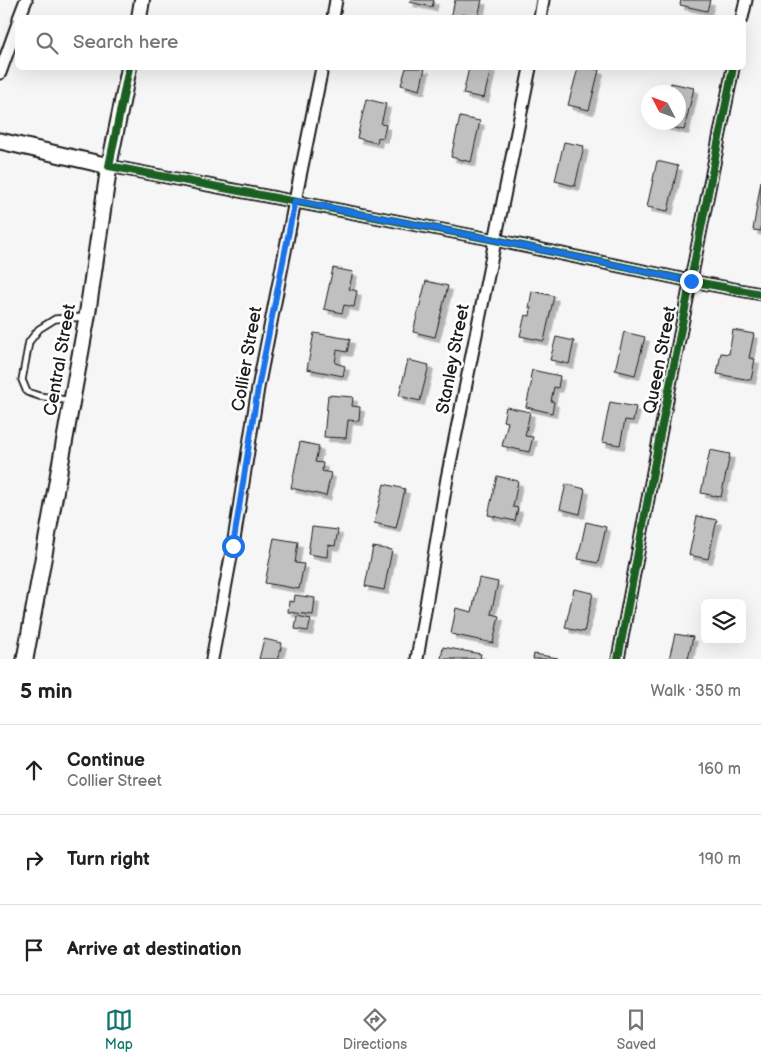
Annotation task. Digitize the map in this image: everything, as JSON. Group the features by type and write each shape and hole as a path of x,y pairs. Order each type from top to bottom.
{"main road":[{"path":"0,141 109,166"},
{"name":"Central Street","path":"25,659 87,317 109,166"}],"street":[{"path":"21,15 26,0"},
{"path":"140,15 142,0"},
{"path":"333,15 336,0"},
{"path":"540,15 543,0"},
{"path":"743,15 746,0"},
{"path":"0,72 15,31"},
{"name":"Central Street","path":"109,166 128,70"},
{"name":"Collier Street","path":"212,659 233,546 258,388 322,70"},
{"name":"Stanley Street","path":"417,659 447,478 530,70"},
{"name":"Queen Street","path":"618,659 659,440 733,70"},
{"path":"109,166 495,240 761,294"}],"lane":[{"path":"72,401 39,396 27,392 22,380 29,342 39,329 55,318 87,317"}],"building":[{"path":"410,0 434,0 432,7 409,2"},
{"path":"455,0 482,0 478,15 452,15"},
{"path":"681,0 710,0 707,11 680,5"},
{"path":"405,70 425,70 420,90 401,85"},
{"path":"469,70 491,70 484,98 463,94"},
{"path":"577,70 599,70 589,110 568,105"},
{"path":"686,86 694,88 686,122"},
{"path":"366,99 386,104 381,124 386,125 383,138 378,137 377,143 357,138"},
{"path":"460,117 480,121 471,162 451,157"},
{"path":"564,142 584,146 575,186 555,181"},
{"path":"657,161 678,166 668,211 647,207"},
{"path":"761,181 761,231 753,230"},
{"path":"333,268 353,272 349,289 357,291 354,307 344,305 342,313 324,309"},
{"path":"426,281 448,286 435,337 413,332"},
{"path":"532,291 554,296 544,341 520,336 525,315 530,316 531,308 529,308"},
{"path":"733,330 754,334 749,358 755,359 751,380 717,374 721,353 729,354"},
{"path":"624,332 645,337 635,375 615,370"},
{"path":"314,333 350,339 347,352 337,350 335,363 345,366 343,376 307,369"},
{"path":"556,337 574,341 569,364 550,360"},
{"path":"408,360 429,365 420,401 399,396"},
{"path":"532,370 560,376 558,388 554,387 551,401 554,402 552,413 526,407 532,380 530,379"},
{"path":"328,395 353,397 352,406 360,407 359,421 348,420 346,438 324,437"},
{"path":"610,402 636,407 633,421 625,420 620,445 602,442"},
{"path":"506,407 530,412 525,436 533,437 529,452 502,446 508,422 503,421"},
{"path":"300,442 319,446 315,462 323,463 322,471 331,473 326,496 291,488"},
{"path":"710,450 730,454 721,497 701,493"},
{"path":"497,476 518,481 513,507 518,508 515,521 488,515"},
{"path":"384,484 405,489 396,528 374,523"},
{"path":"566,484 585,489 580,514 560,509"},
{"path":"697,516 717,520 708,559 689,555"},
{"path":"586,522 606,527 598,563 578,559"},
{"path":"312,527 338,530 335,546 328,545 327,557 308,554"},
{"path":"274,538 298,542 295,563 304,564 299,589 265,583"},
{"path":"373,547 392,550 384,590 365,586"},
{"path":"479,578 498,582 491,614 499,616 493,643 451,634 456,608 472,612"},
{"path":"574,589 593,593 584,632 565,628"},
{"path":"295,595 315,598 313,615 288,612 289,601 294,602"},
{"path":"297,616 311,619 308,631 295,629"},
{"path":"675,634 693,637 688,659 669,659"},
{"path":"264,639 282,643 278,659 259,659"},
{"path":"443,647 481,654 480,659 441,659"},
{"path":"534,654 558,658 533,659"}],"cycle path":[{"path":"129,70 109,166 495,240 761,294"},
{"path":"618,659 659,440 733,70"}],"route":[{"path":"233,546 258,388 295,201 691,281"}]}
